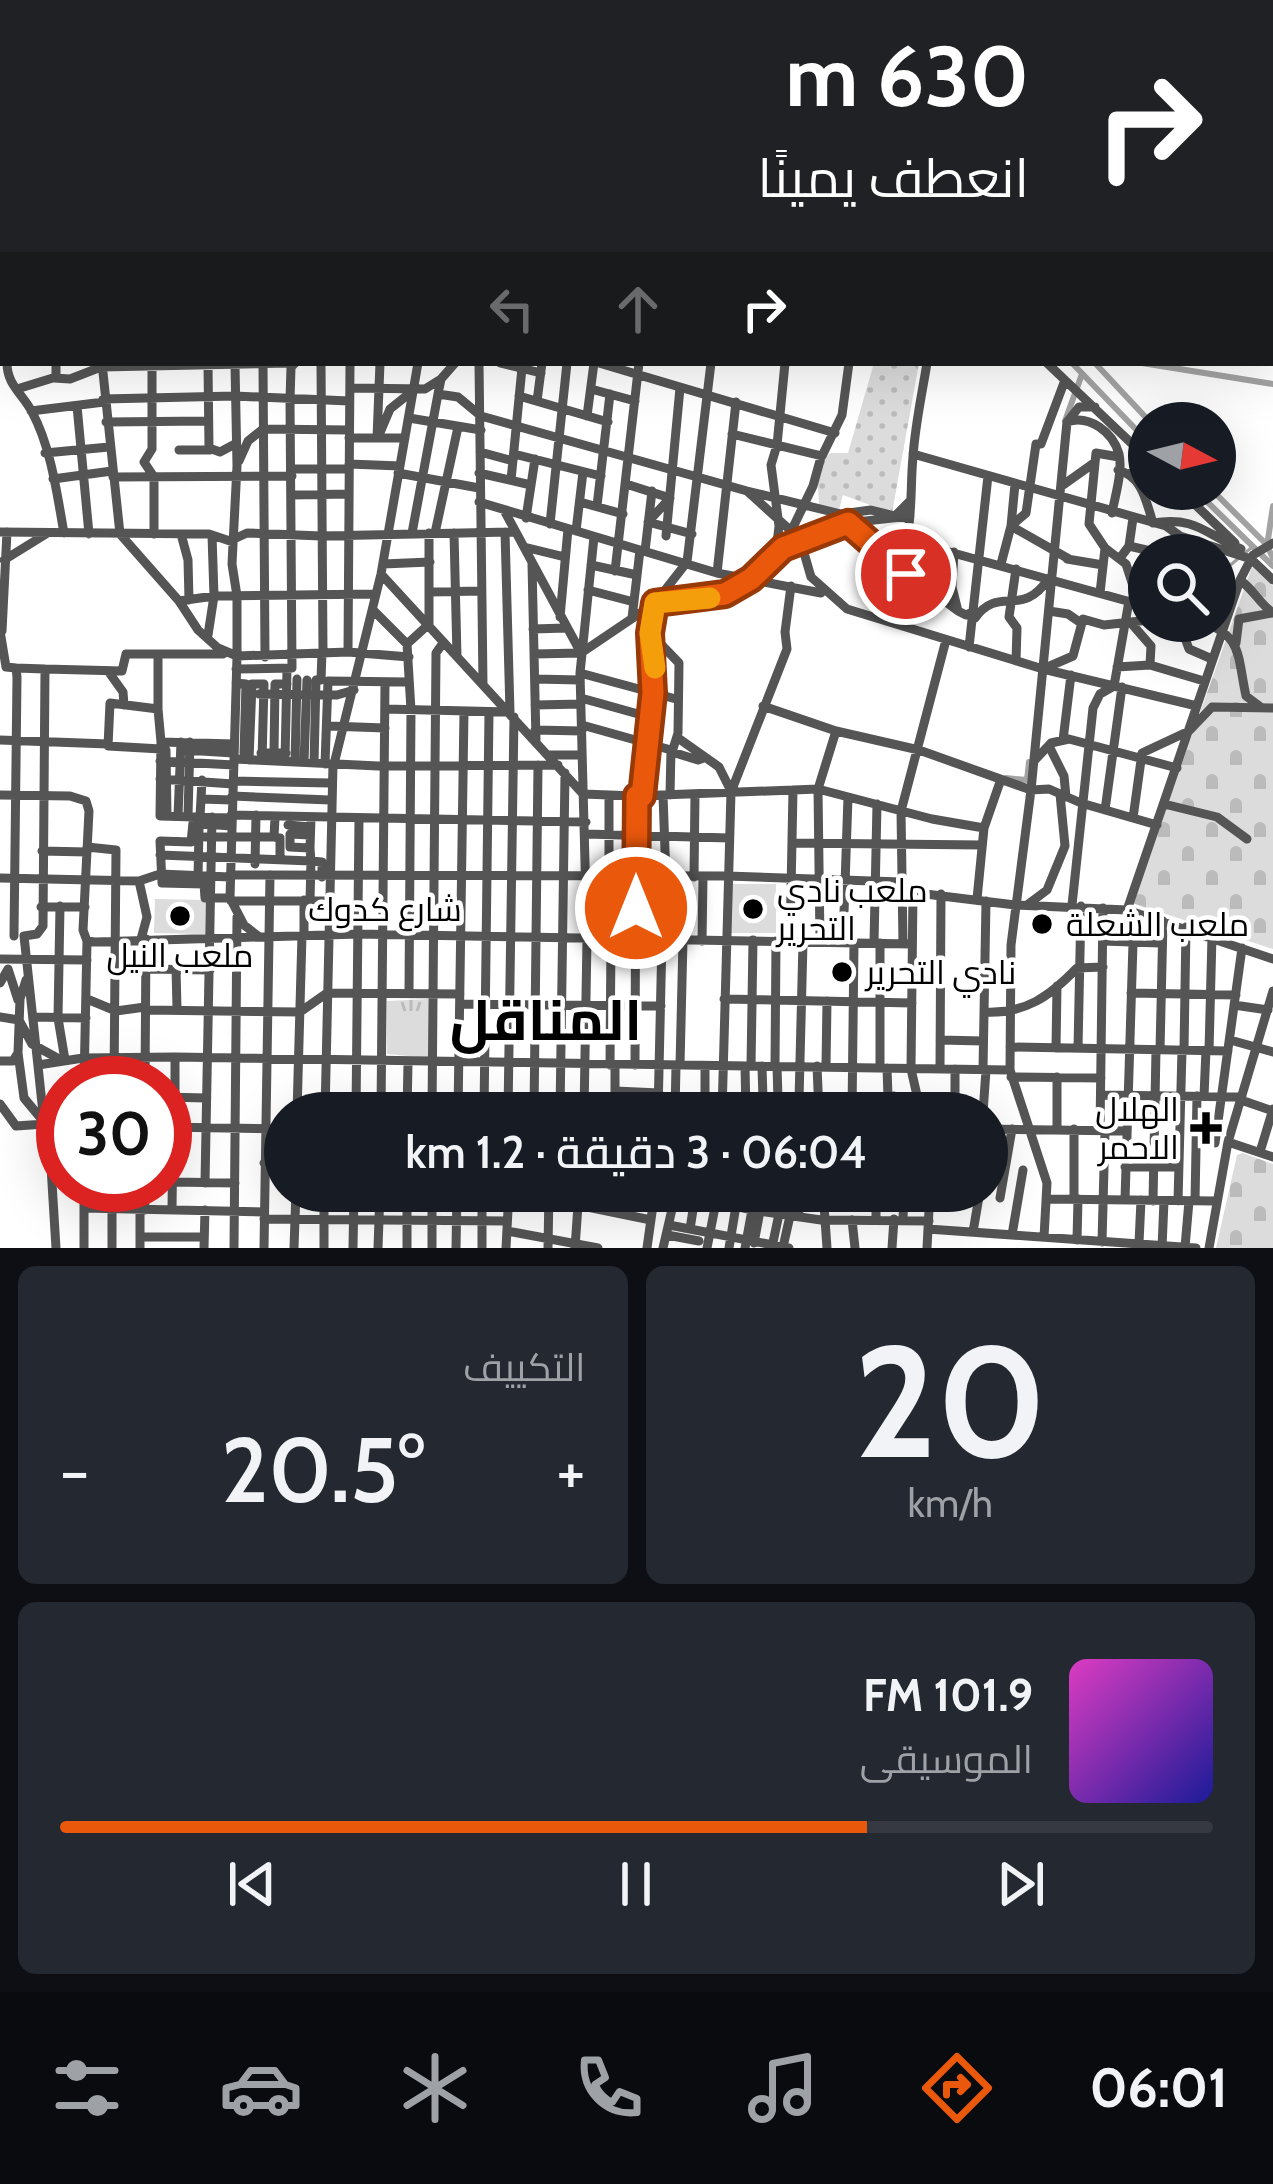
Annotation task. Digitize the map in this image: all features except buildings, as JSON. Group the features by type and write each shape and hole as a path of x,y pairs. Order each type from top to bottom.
{"street":[{"path":"54,379 56,366"},
{"path":"101,366 120,534 184,601 198,630 218,648 234,654"},
{"path":"148,366 152,448 144,463 154,477 154,534"},
{"path":"208,366 212,477"},
{"path":"229,366 235,397 236,471 234,764 249,857 277,877 328,901"},
{"path":"186,879 186,856 234,764 263,669 263,366"},
{"path":"291,366 292,668 186,856 186,879 205,898 328,901"},
{"path":"186,879 186,856 234,764 323,652 321,366"},
{"path":"348,652 350,366"},
{"path":"377,438 380,366"},
{"path":"346,721 382,569 418,366"},
{"path":"350,388 425,389 452,366"},
{"path":"479,366 483,678"},
{"path":"513,366 541,368 537,401"},
{"path":"550,524 567,366"},
{"path":"587,416 595,366"},
{"path":"483,678 534,660 581,653 655,603 688,562 711,366"},
{"path":"772,560 778,546 778,520 771,465 785,366"},
{"path":"655,603 716,597 751,579 796,534 820,457 842,415 849,366"},
{"path":"899,620 892,567 906,540 910,517 913,454 927,366"},
{"path":"1050,366 1128,440"},
{"path":"511,480 522,368"},
{"path":"16,389 82,369"},
{"path":"615,571 638,369 680,388 835,433"},
{"path":"3,379 31,411 64,533"},
{"path":"412,533 441,379"},
{"path":"1011,526 1026,513 1033,490 1036,444 1041,444 1065,380"},
{"path":"377,388 387,417 404,443"},
{"path":"666,532 680,388"},
{"path":"377,438 390,409 415,389"},
{"path":"591,389 635,400"},
{"path":"438,394 458,397 481,416 805,503 844,519 892,567 972,617"},
{"path":"597,506 610,394"},
{"path":"31,411 152,397 349,401"},
{"path":"519,397 608,422"},
{"path":"717,573 736,402"},
{"path":"77,406 89,533"},
{"path":"1047,1241 1048,1199 1041,1162 1010,1074 1011,945 1021,905 1067,422 1078,407 1094,407"},
{"path":"410,418 481,430"},
{"path":"1067,422 1080,418 1100,427 1119,457 1112,513"},
{"path":"106,422 208,421"},
{"path":"407,644 429,624 432,533 458,427"},
{"path":"236,471 248,441 263,430 321,430 428,444"},
{"path":"732,434 820,457"},
{"path":"179,450 235,444"},
{"path":"45,453 109,447"},
{"path":"480,452 535,459 601,476"},
{"path":"1119,457 1096,453 1088,505 1092,533 1120,558 1128,572"},
{"path":"913,454 1253,556"},
{"path":"526,518 535,459"},
{"path":"1063,485 1094,464"},
{"path":"53,479 112,474 212,477 236,471 263,476 349,466 399,470 479,488"},
{"path":"1118,470 1128,472"},
{"path":"560,616 565,557 583,472"},
{"path":"479,473 531,484"},
{"path":"969,647 988,476"},
{"path":"626,484 670,498"},
{"path":"983,518 1014,488"},
{"path":"1001,564 1014,488"},
{"path":"632,618 652,491"},
{"path":"747,491 796,534 811,577 848,609 899,620 946,640 1043,669 1197,706"},
{"path":"292,495 349,494"},
{"path":"86,502 116,497"},
{"path":"648,522 670,498"},
{"path":"895,516 910,500"},
{"path":"479,502 717,573 833,599"},
{"path":"580,502 623,514"},
{"path":"696,505 725,512"},
{"path":"1149,510 1154,523"},
{"path":"1201,510 1241,549"},
{"path":"505,512 510,532 513,764 508,1092"},
{"path":"796,534 844,519 910,517"},
{"path":"1131,534 1133,518"},
{"path":"648,522 666,532 692,534"},
{"path":"1154,523 1190,522 1253,556 1273,580"},
{"path":"1011,526 1069,559 1103,565"},
{"path":"122,671 6,667 1,631 3,532 212,535 233,540 247,533 510,532 523,546 581,653"},
{"path":"3,561 47,533"},
{"path":"454,533 457,657"},
{"path":"181,534 188,560 184,601"},
{"path":"208,635 214,596 212,535"},
{"path":"585,1092 586,828 580,676 595,537"},
{"path":"906,540 1128,603"},
{"path":"1236,591 1253,556 1271,545"},
{"path":"523,546 565,557"},
{"path":"1120,558 1128,547"},
{"path":"1097,622 1105,548"},
{"path":"954,552 954,607"},
{"path":"1054,566 1069,559"},
{"path":"382,569 430,562"},
{"path":"532,564 536,735"},
{"path":"591,566 637,575"},
{"path":"382,569 443,643 536,735 583,794 818,789 984,828"},
{"path":"1016,569 1009,617 1017,628 1016,661"},
{"path":"972,617 984,605 1036,596 1051,579"},
{"path":"1240,580 1273,613"},
{"path":"722,1092 731,792 787,649 784,639 791,586"},
{"path":"562,588 634,602"},
{"path":"899,620 902,605 916,592 930,589"},
{"path":"430,592 481,591"},
{"path":"184,601 214,596 376,594"},
{"path":"1105,810 1118,667 1128,621 1117,598"},
{"path":"635,1065 636,836 653,693 650,633 655,603"},
{"path":"481,606 508,612"},
{"path":"373,610 407,644 409,657 409,993"},
{"path":"482,621 533,610"},
{"path":"1049,611 1069,614 1081,623"},
{"path":"1272,710 1246,696 1237,645 1239,619 1273,613"},
{"path":"1043,669 1073,656 1083,619 1128,621"},
{"path":"533,629 566,628"},
{"path":"650,633 679,663 678,738 667,795 659,939 659,1092"},
{"path":"917,1092 911,1069 901,811 946,640"},
{"path":"1147,642 1150,664"},
{"path":"1186,642 1189,649 1212,659"},
{"path":"1127,910 1217,642"},
{"path":"1234,642 1237,645"},
{"path":"433,1092 436,653 443,643"},
{"path":"482,646 508,645"},
{"path":"123,699 126,654 348,652 409,657"},
{"path":"158,654 158,709"},
{"path":"1118,667 1150,664 1204,681"},
{"path":"16,668 19,936 28,959 37,1056"},
{"path":"0,936 42,930 45,669"},
{"path":"238,677 263,669"},
{"path":"108,671 123,699"},
{"path":"1064,740 1071,675"},
{"path":"535,679 580,676 676,699"},
{"path":"381,1092 385,682"},
{"path":"234,764 355,686 409,682"},
{"path":"1078,1048 1076,906 1084,775 1095,702 1100,694 1118,686"},
{"path":"108,744 110,703 123,699 158,709 310,826"},
{"path":"535,705 581,701 649,717"},
{"path":"763,706 836,731 919,750 1000,782 1064,792 1081,803 1157,825"},
{"path":"1133,818 1140,758 1153,746 1189,731 1212,707 1272,710"},
{"path":"385,709 512,714"},
{"path":"458,1092 464,711"},
{"path":"234,764 328,712"},
{"path":"234,764 328,712"},
{"path":"328,712 346,721 385,728"},
{"path":"484,1092 489,712"},
{"path":"0,714 18,714"},
{"path":"234,764 346,721"},
{"path":"234,764 346,721"},
{"path":"536,735 582,728 704,758"},
{"path":"1021,905 1047,890 1065,846 1064,792 1049,746 1037,728"},
{"path":"820,942 818,789 836,731"},
{"path":"678,738 719,766 731,792"},
{"path":"0,740 108,744 330,782"},
{"path":"1034,760 1064,740 1177,768"},
{"path":"548,755 582,755"},
{"path":"234,764 513,764 561,770"},
{"path":"234,764 330,782"},
{"path":"234,764 330,800"},
{"path":"234,764 310,826"},
{"path":"234,764 286,854"},
{"path":"234,764 249,857 277,877"},
{"path":"234,764 249,857"},
{"path":"534,1092 538,765"},
{"path":"0,767 16,768"},
{"path":"560,1092 561,770"},
{"path":"1064,792 1084,775"},
{"path":"265,1092 262,936 277,877 329,819 330,782"},
{"path":"983,1092 982,845 1000,782"},
{"path":"790,941 793,790"},
{"path":"695,794 702,940"},
{"path":"0,795 86,801 83,1056"},
{"path":"609,795 612,1065 619,1092"},
{"path":"848,797 845,880 853,1001 852,1092"},
{"path":"877,804 880,1002 890,1092"},
{"path":"1164,804 1217,817 1246,839"},
{"path":"310,826 329,819 359,818 512,820 562,822 636,836 729,838"},
{"path":"356,1092 359,818"},
{"path":"18,821 43,822"},
{"path":"310,826 310,855"},
{"path":"1065,846 1079,830"},
{"path":"792,843 982,845"},
{"path":"42,851 116,850 114,1056"},
{"path":"0,852 17,852"},
{"path":"186,856 310,855 322,862 277,877"},
{"path":"0,878 140,881 383,874 876,881 1021,905 1127,910 1273,959"},
{"path":"234,1248 238,936 270,901 277,877"},
{"path":"262,936 244,925 270,901 277,877"},
{"path":"270,901 277,877"},
{"path":"270,901 277,877"},
{"path":"676,1092 680,877"},
{"path":"140,881 147,917 143,939 146,1056"},
{"path":"940,1069 941,894"},
{"path":"205,1183 211,898"},
{"path":"270,901 303,935 298,1092"},
{"path":"325,1092 328,901"},
{"path":"41,907 112,905"},
{"path":"60,906 58,1018 64,1056"},
{"path":"1103,908 1105,1244"},
{"path":"1143,1245 1153,1200 1163,921"},
{"path":"1186,927 1179,1167 1187,1201"},
{"name":"شارع كدوك","path":"87,941 358,934 753,940 878,944 941,955"},
{"path":"1185,1247 1207,1051 1212,936"},
{"path":"744,1092 752,1066 753,940"},
{"path":"771,1092 776,1066 776,941"},
{"path":"1103,941 1160,943"},
{"path":"798,1092 803,942"},
{"path":"1125,1200 1133,943"},
{"path":"984,946 1011,945"},
{"path":"1196,1143 1215,1143 1242,948"},
{"path":"7,962 87,960"},
{"path":"0,983 7,962"},
{"path":"7,962 17,989 24,1099 36,1113"},
{"path":"984,1012 1011,1013 1057,986 1077,968 1103,967"},
{"path":"146,969 210,970"},
{"path":"176,969 177,1008"},
{"path":"28,973 19,1016 35,1045"},
{"path":"1056,1048 1057,986"},
{"path":"1209,1248 1228,1142 1273,991"},
{"path":"87,999 116,1011 146,1007 300,1012 327,992 434,994 485,1004 662,1006"},
{"path":"1131,993 1210,995 1268,1010"},
{"path":"724,999 912,1003"},
{"path":"819,1092 826,1000"},
{"path":"0,1017 19,1016"},
{"path":"1056,1016 1078,1016"},
{"path":"33,1017 86,1018"},
{"path":"912,1019 940,1021"},
{"path":"940,1040 983,1041"},
{"path":"1010,1047 1207,1051 1229,1045 1273,1052"},
{"path":"19,1049 47,1046 60,1056"},
{"path":"1,1064 14,1061 19,1049"},
{"path":"192,1058 822,1066 1101,1078"},
{"path":"407,1063 407,1092"},
{"path":"705,1066 705,1092"},
{"path":"752,1066 766,1092"},
{"path":"955,1092 956,1069"},
{"path":"1057,1077 1057,1129"},
{"path":"1102,1096 1241,1098 1273,1110 1260,1152"},
{"path":"192,1098 206,1098"},
{"path":"0,1104 16,1126"},
{"path":"0,1124 36,1124"},
{"path":"192,1127 264,1128"},
{"path":"1008,1129 1126,1131"},
{"path":"1008,1152 1012,1129"},
{"path":"1074,1130 1077,1240"},
{"path":"1228,1142 1273,1156"},
{"path":"234,1156 264,1160"},
{"path":"1008,1169 1023,1170 1041,1162"},
{"path":"1125,1167 1179,1167"},
{"path":"1012,1235 1023,1170"},
{"path":"192,1183 264,1192"},
{"path":"1008,1198 1018,1199"},
{"path":"1048,1199 1215,1201"},
{"path":"1153,1200 1162,1246"},
{"path":"192,1210 324,1221 482,1221 548,1243 598,1248"},
{"path":"142,1212 140,1243 204,1243 205,1210"},
{"path":"53,1212 56,1248"},
{"path":"84,1212 84,1248"},
{"path":"112,1212 112,1248"},
{"path":"294,1248 295,1212"},
{"path":"324,1212 324,1248"},
{"path":"353,1248 354,1212"},
{"path":"378,1248 379,1212"},
{"path":"406,1248 407,1212"},
{"path":"432,1212 432,1248"},
{"path":"456,1212 457,1248"},
{"path":"482,1212 482,1248"},
{"path":"506,1248 507,1212"},
{"path":"548,1243 549,1212"},
{"path":"575,1246 577,1212"},
{"path":"612,1212 651,1220"},
{"path":"647,1248 652,1212"},
{"path":"663,1248 678,1212"},
{"path":"730,1243 732,1212"},
{"path":"770,1212 825,1220 898,1220 1047,1241 1196,1248"},
{"path":"824,1212 829,1248"},
{"path":"876,1212 876,1220"},
{"path":"892,1248 900,1212"},
{"path":"927,1248 929,1212"},
{"path":"973,1232 977,1212"},
{"path":"668,1230 701,1239 780,1247 775,1213"},
{"path":"774,1230 775,1213"},
{"path":"749,1244 775,1213"},
{"path":"264,1215 264,1248"},
{"path":"851,1220 855,1248"},
{"path":"749,1244 774,1230"},
{"path":"988,1248 989,1233"}],"green space":[{"path":"873,366 918,366 892,513 843,495 839,510 819,506 817,469 830,453 848,453"},
{"path":"1252,567 1273,586 1273,949 1132,903 1225,642 1236,642 1236,612"},
{"name":"ملعب نادي التحرير","path":"731,884 776,884 776,933 731,933"},
{"name":"ملعب النيل","path":"155,899 206,900 205,934 154,933"},
{"path":"428,999 429,1058 387,1054 387,1001"},
{"path":"1237,1155 1273,1164 1273,1248 1216,1248"}],"waterway":[{"path":"1075,366 1128,421"},
{"path":"1098,366 1131,402"},
{"path":"1161,366 1273,384"},
{"path":"1065,421 1082,374"},
{"path":"1273,506 1267,546 1273,558"},
{"path":"1216,510 1273,566"},
{"path":"1232,510 1267,545"},
{"path":"1236,560 1251,548"},
{"path":"1006,778 1027,780 1029,762"}],"slow traffic":[{"path":"655,668 650,633 655,603 710,598"}],"place":[{"name":"ملعب نادي التحرير","path":"753,909"},
{"name":"ملعب النيل","path":"180,916"},
{"name":"ملعب الشعلة","path":"1042,924"},
{"name":"نادي التحرير","path":"842,972"},
{"name":"الهلال الاحمر","path":"1206,1128"}],"district":[{"name":"المناقل","path":"546,1019"}],"route":[{"path":"636,908 637,796 642,796 653,693 650,633 655,603 725,594 765,568 783,548 848,523 906,574"}]}
